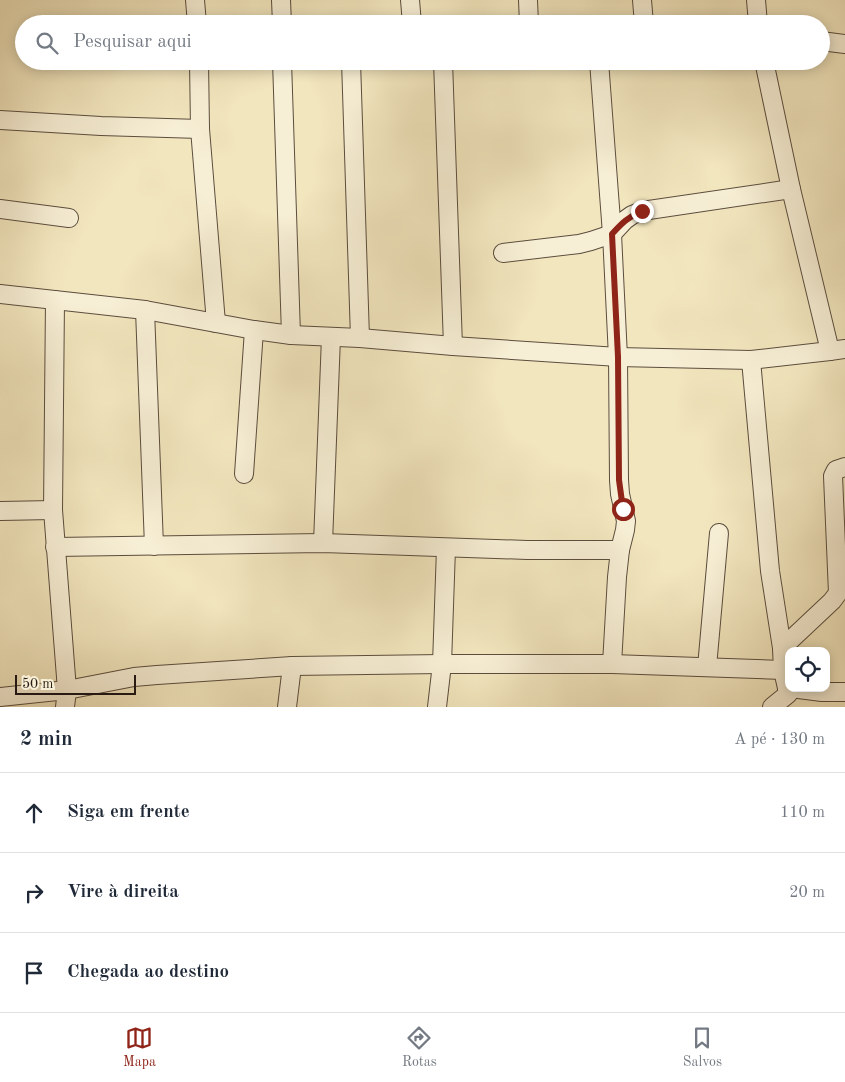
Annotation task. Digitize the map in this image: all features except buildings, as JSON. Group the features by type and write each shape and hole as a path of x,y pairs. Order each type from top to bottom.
{"street":[{"path":"195,0 196,15"},
{"path":"281,0 282,15"},
{"path":"410,0 411,15"},
{"path":"528,0 529,15"},
{"path":"642,0 643,15"},
{"path":"756,0 757,15"},
{"path":"830,42 845,44"},
{"path":"199,70 200,129 216,323"},
{"path":"282,70 290,334"},
{"path":"351,70 360,338"},
{"path":"444,70 453,346"},
{"path":"600,70 612,234 618,357 619,480 626,522 616,577 612,664"},
{"path":"0,294 144,310 254,330 331,338 360,338 618,357 751,360 838,350 791,189 766,70"},
{"path":"0,120 200,129"},
{"path":"503,253 591,241 612,234 625,220 642,211 791,189"},
{"path":"0,209 69,218"},
{"path":"55,300 53,510 66,698"},
{"path":"144,310 154,546"},
{"path":"244,474 254,330"},
{"path":"323,543 331,338"},
{"path":"751,360 770,571 782,648 783,670 789,693"},
{"path":"782,648 842,593 833,476 836,470 845,467"},
{"path":"0,511 53,510"},
{"path":"708,667 719,533"},
{"path":"55,547 323,543 528,550 620,550"},
{"path":"437,707 442,664 446,548"},
{"path":"0,697 66,698 134,677 292,666 612,664 783,670"},
{"path":"287,707 292,666"},
{"path":"772,707 789,693 845,692"}],"route":[{"path":"623,509 619,480 618,357 612,234 625,220 642,211"}]}
